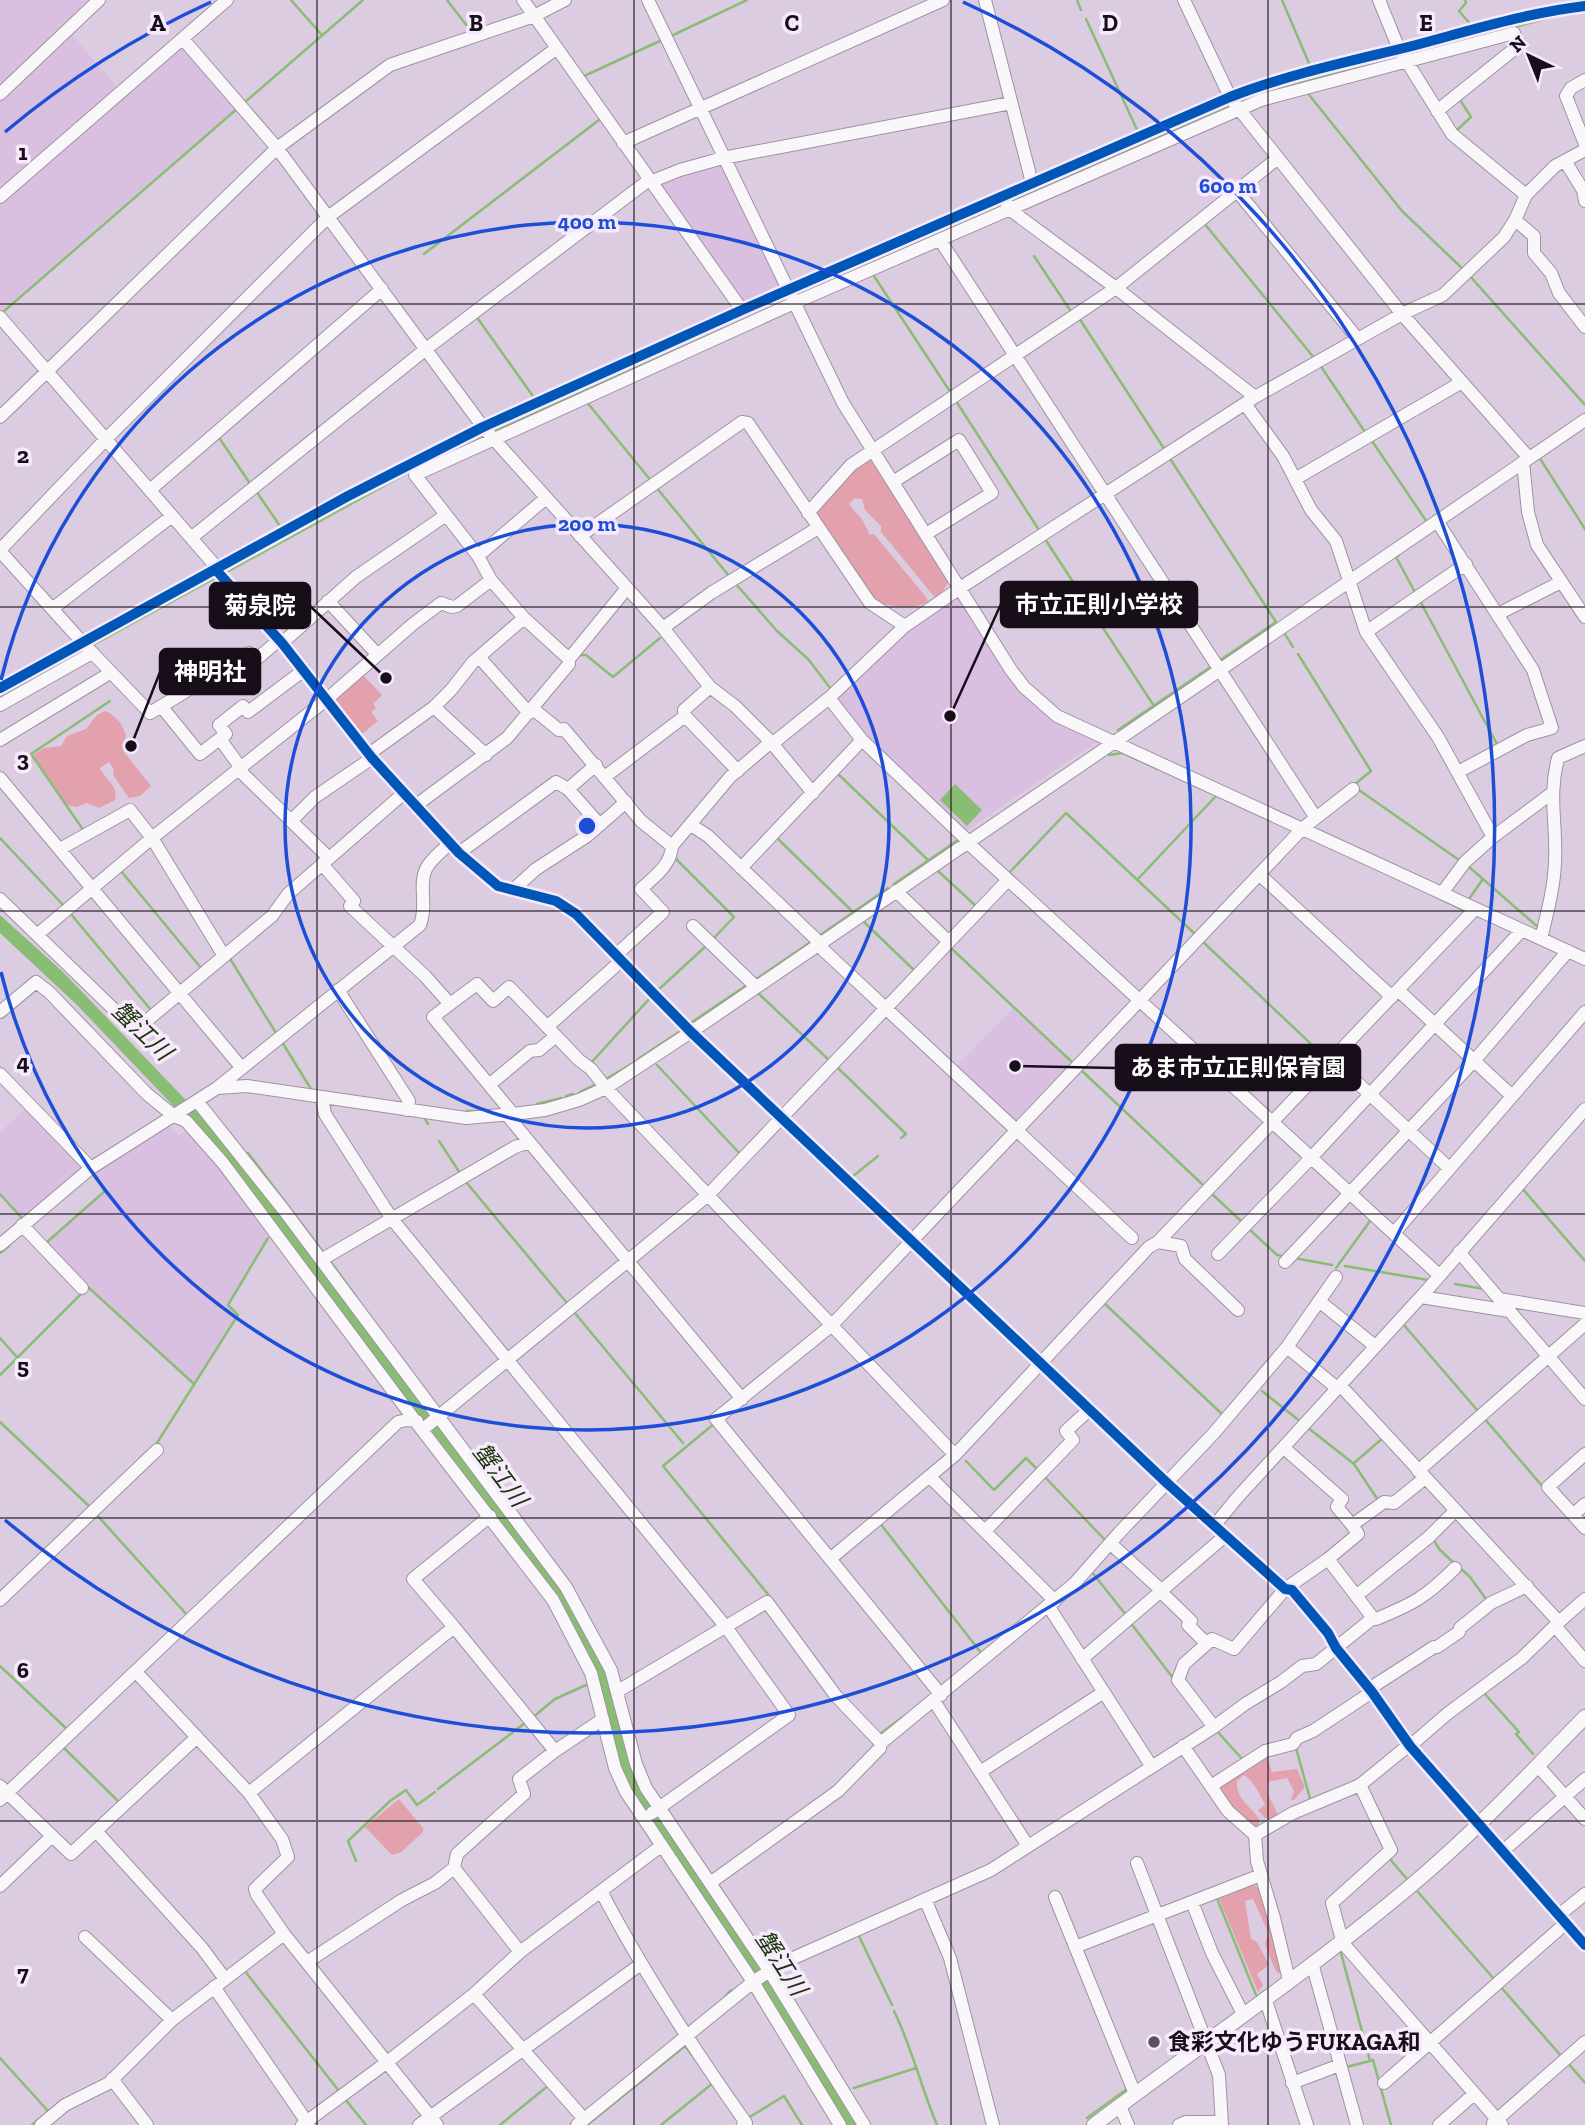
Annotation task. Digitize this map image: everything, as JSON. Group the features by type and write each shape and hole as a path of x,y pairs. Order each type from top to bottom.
{"main road":[{"path":"1094,2125 1415,1883 1479,1824 1585,1717"}],"street":[{"path":"0,94 99,0"},
{"path":"0,197 228,0"},
{"path":"523,0 742,310"},
{"path":"0,417 277,148 390,65 534,16 565,0"},
{"path":"648,0 843,403 1024,687 1058,716 1585,959"},
{"path":"623,143 943,0"},
{"path":"985,0 1032,183"},
{"path":"1184,0 1235,103 1402,314 1526,460 1528,512 1537,545 1585,617"},
{"path":"1379,0 1402,56 1458,141 1526,195"},
{"path":"1402,56 1553,9 1585,6"},
{"path":"0,705 87,648 348,496 791,297 1235,103 1263,84 1514,33 1518,47 1437,111"},
{"path":"183,39 277,148 488,433 663,628 710,687 735,706 771,743 813,793"},
{"path":"446,515 356,577 281,642 258,658 249,653 150,713 110,673 0,550 106,439 328,217 556,48"},
{"path":"1585,80 1571,88 1566,96 1585,144"},
{"path":"191,538 426,349 650,181 723,158 1012,103"},
{"path":"569,659 524,618 491,580 478,556 415,475 488,433 742,310 791,297 940,240 1006,202 1032,183 1235,103"},
{"path":"489,1085 530,1051 539,1050 551,1031 663,912 641,889 666,865 671,855 671,846 730,777 830,698 905,626 1250,400 1402,314 1443,295 1504,237 1526,195 1555,166 1585,150"},
{"path":"808,513 851,465 1116,288 1278,158"},
{"path":"1565,160 1583,190 1585,201"},
{"path":"1237,191 1358,339"},
{"path":"1006,202 1116,288 1250,400 1311,510 1336,541 1366,632 1438,737 1493,837"},
{"path":"1515,220 1534,236 1534,253 1551,273 1559,293 1585,327"},
{"path":"940,240 1316,818"},
{"path":"150,490 382,289"},
{"path":"0,317 281,642 371,756 454,849 498,886 566,905 691,1032 1168,1484 1285,1589 1292,1590 1328,1633 1336,1648 1409,1745 1585,1945"},
{"path":"1295,478 1462,382"},
{"path":"217,1087 247,1086 466,1118 545,1110 606,1088 1585,420"},
{"path":"580,536 741,422 748,423 870,603 905,626"},
{"path":"893,482 959,440 992,493 926,534"},
{"path":"478,556 546,498"},
{"path":"52,609 172,516"},
{"path":"1437,521 1533,670 1552,728 1527,734 1458,772"},
{"path":"663,628 711,593 818,528"},
{"path":"1366,632 1466,564"},
{"path":"38,934 152,838 327,699 377,653 441,603 457,606 491,580"},
{"path":"1498,614 1561,582"},
{"path":"415,806 507,738 569,664 569,659 627,588"},
{"path":"328,600 377,653"},
{"path":"292,820 315,797 434,707 479,657 524,618"},
{"path":"0,688 87,648"},
{"path":"479,657 531,711 559,730 564,729 641,821 671,846"},
{"path":"161,706 200,754 226,734 219,725 243,706 248,712 304,670"},
{"path":"0,740 110,673"},
{"path":"710,687 684,710 685,716 738,771"},
{"path":"830,698 862,740 1007,881 1439,1275"},
{"path":"434,707 486,755"},
{"path":"606,776 685,716"},
{"path":"220,740 240,769 286,818 292,820 326,861 354,901 350,906 425,976 450,1004"},
{"path":"741,867 862,740"},
{"path":"1541,939 1553,891 1556,860 1552,780 1558,758 1585,746"},
{"path":"568,789 596,765"},
{"path":"0,778 241,1067"},
{"path":"0,1245 91,1168 217,1087 420,925 425,912 423,879 426,868 556,782 568,789 600,825"},
{"path":"1028,1846 980,1772 938,1698 716,1419 832,1325 1303,828 1353,789"},
{"path":"0,899 132,1027 138,1028 272,916 288,894 404,793"},
{"path":"1442,893 1465,862 1493,837 1552,793"},
{"path":"514,889 536,869 587,836 626,802"},
{"path":"60,849 130,810 152,838 224,956"},
{"path":"691,825 708,836 886,1008 1132,1238"},
{"path":"1259,874 1435,1025 1512,1096"},
{"path":"421,1427 439,1418 708,1195 1007,881"},
{"path":"896,891 949,942"},
{"path":"830,1559 955,1455 1149,1247 1158,1242 1475,909"},
{"path":"693,926 756,987"},
{"path":"1218,1254 1522,930"},
{"path":"1285,1262 1474,1060 1568,951"},
{"path":"0,1012 36,982 49,992 147,1094 186,1121 223,1163 490,1516 553,1600 592,1673 615,1768 626,1792 753,1982 840,2125"},
{"path":"742,1399 529,1142 489,1085 433,1017 477,984 493,1001 509,987 579,1060 591,1069 606,1088 955,1455"},
{"path":"338,990 409,1101 407,1110"},
{"path":"1394,1233 1585,1012"},
{"path":"1332,1059 1449,1168"},
{"path":"0,1074 91,1168"},
{"path":"322,1098 325,1114 393,1219 726,1627 789,1715 644,1819"},
{"path":"195,1102 228,1138 566,1587 611,1670 636,1764 646,1788 770,1972 864,2125"},
{"path":"1214,1527 1237,1498 1583,1117"},
{"path":"321,1260 515,1147 529,1142"},
{"path":"22,1225 82,1288"},
{"path":"1158,1242 1181,1247 1185,1259 1238,1310"},
{"path":"1459,1252 1585,1398"},
{"path":"710,1883 838,1790 880,1748 881,1743 1074,1584 1214,1433 1287,1347 1336,1277"},
{"path":"1421,1297 1509,1311"},
{"path":"1499,1299 1585,1313"},
{"path":"1319,1301 1375,1346"},
{"path":"1352,1525 1384,1502 1394,1503 1421,1474 1585,1324"},
{"path":"1287,1347 1338,1387 1421,1474 1527,1586 1585,1661"},
{"path":"985,1531 1073,1440 1066,1431 1090,1409"},
{"path":"197,1737 71,1854 2,1793 136,1672 398,1422 407,1420 421,1427"},
{"path":"1214,1727 1178,1680 1184,1664 1212,1639 1234,1649 1285,1589 1358,1535 1337,1507 1342,1499 1284,1448"},
{"path":"0,1600 157,1450"},
{"path":"1585,1454 1548,1487 1585,1528"},
{"path":"930,1477 985,1531 1052,1604 1083,1659 1152,1767"},
{"path":"1573,1515 1585,1504"},
{"path":"1356,1596 1429,1537 1455,1511"},
{"path":"490,1516 413,1579 555,1751"},
{"path":"1083,1659 1225,1536"},
{"path":"1110,1543 1191,1621 1188,1625 1207,1644"},
{"path":"1328,1559 1373,1618"},
{"path":"474,1994 523,2049 580,2122 753,1982 780,1964 991,1870 1214,1727 1302,1666 1316,1664 1373,1618 1411,1604 1430,1593 1455,1568"},
{"path":"1211,1786 1265,1751 1293,1744 1297,1738 1312,1731 1459,1632 1460,1628 1491,1603 1527,1586"},
{"path":"1255,1835 1293,1813 1360,1785 1447,1714 1522,1658 1585,1599"},
{"path":"618,1691 767,1602 836,1696 881,1743"},
{"path":"249,1793 454,1627"},
{"path":"136,1672 249,1793 282,1839 288,1857 255,1889 284,1934 434,2121"},
{"path":"980,1772 1104,1692"},
{"path":"307,1962 402,1900 435,1883 454,1868 457,1854 524,1794 519,1779 603,1719"},
{"path":"1183,1746 1236,1819 1255,1835 1257,1861 1289,1980"},
{"path":"1538,1766 1585,1819"},
{"path":"1503,1851 1585,1779"},
{"path":"1360,1785 1391,1850 1332,1903 1341,1941 1475,2094 1497,2123 1585,2042"},
{"path":"96,1831 202,1948 225,1979"},
{"path":"0,1886 52,1836"},
{"path":"214,1987 306,2124 474,1994 520,1952 661,1846"},
{"path":"1137,1863 1219,2075 1222,2123 1185,2122 1179,2125"},
{"path":"454,1868 520,1952"},
{"path":"1075,1947 1261,1875"},
{"path":"601,1891 685,2037 746,2123 743,2125"},
{"path":"1384,2083 1562,1919 1585,1894"},
{"path":"1055,1898 1135,2094"},
{"path":"925,1899 950,1958 993,2125"},
{"path":"1192,1902 1212,1952 1243,2014"},
{"path":"41,2125 65,2105 112,2079 172,2020 284,1934"},
{"path":"85,1937 172,2020"},
{"path":"1312,1963 1357,2125"},
{"path":"419,2125 434,2121 523,2049 641,1964"},
{"path":"1265,1998 1307,2125"},
{"path":"1292,2083 1340,2065"},
{"path":"112,2079 147,2125"},
{"path":"1439,2125 1475,2094"},
{"path":"1120,2106 1128,2125"}],"shaded area":[{"path":"0,0 89,0 0,85"},
{"path":"70,32 118,88 0,191 0,100"},
{"path":"182,45 238,106 2,310 0,204"},
{"path":"722,164 781,289 746,306 658,182"},
{"path":"870,459 949,581 937,600 881,532 881,526 865,510 862,499 855,498 850,506 862,519 870,535 874,534 928,601 910,607 876,602 815,513 854,469"},
{"path":"954,597 961,599 1012,680 1096,737 1095,743 965,832 866,737 836,699 893,641"},
{"path":"360,672 382,695 373,704 376,708 371,712 378,721 362,734 334,699"},
{"path":"105,711 121,724 126,736 122,745 124,752 151,786 140,796 129,798 113,775 114,770 109,762 100,768 115,790 115,800 99,808 87,803 76,807 67,805 33,755 44,748 61,746 67,736 86,729 97,715"},
{"path":"955,784 982,810 967,826 940,800"},
{"path":"0,915 63,972 229,1145 565,1589 607,1672 634,1765 765,1970 859,2125 845,2125 633,1795 622,1769 598,1676 558,1597 431,1430 423,1424 183,1116 77,1005 0,933"},
{"path":"1013,1008 1074,1065 1019,1123 1015,1123 956,1067"},
{"path":"26,1109 80,1169 24,1218 0,1192 0,1132"},
{"path":"167,1126 179,1135 185,1131 216,1163 270,1232 227,1305 237,1315 194,1383 89,1286 48,1243 109,1189 94,1172"},
{"path":"1267,1757 1272,1772 1297,1769 1305,1787 1291,1800 1294,1791 1287,1778 1268,1782 1267,1792 1277,1817 1265,1818 1258,1810 1265,1805 1254,1785 1244,1775 1237,1781 1237,1788 1260,1821 1254,1828 1235,1814 1216,1787"},
{"path":"399,1799 423,1828 423,1832 401,1852 392,1855 365,1827"},
{"path":"1252,1884 1262,1890 1283,1972 1278,1973 1275,1970 1265,1944 1268,1932 1253,1899 1245,1901 1251,1939 1257,1942 1268,1963 1257,1974 1263,1985 1258,1992 1218,1896"}],"waterway":[{"path":"291,0 321,34"},
{"path":"244,103 363,0"},
{"path":"447,0 471,31"},
{"path":"671,36 747,0"},
{"path":"1077,0 1081,10"},
{"path":"1282,0 1311,68"},
{"path":"1465,0 1466,3 1459,11 1472,26"},
{"path":"1511,28 1552,17"},
{"path":"1086,19 1138,132"},
{"path":"1406,55 1468,39"},
{"path":"582,77 662,40"},
{"path":"1238,102 1256,94 1400,57"},
{"path":"1306,91 1402,211 1464,270"},
{"path":"1456,131 1471,117 1460,100"},
{"path":"1010,201 1232,104"},
{"path":"3,312 238,108"},
{"path":"424,254 599,120"},
{"path":"866,265 1004,204"},
{"path":"1204,223 1315,359"},
{"path":"1034,256 1072,313"},
{"path":"872,273 951,393"},
{"path":"1469,275 1585,405"},
{"path":"476,316 535,399"},
{"path":"1079,318 1165,450"},
{"path":"492,432 723,329"},
{"path":"1320,365 1365,432"},
{"path":"586,401 652,482"},
{"path":"956,401 1039,530"},
{"path":"429,462 486,435"},
{"path":"218,436 251,485"},
{"path":"1372,441 1427,522"},
{"path":"1169,457 1276,622 1219,661"},
{"path":"1539,457 1585,529"},
{"path":"223,574 411,471"},
{"path":"656,487 729,576"},
{"path":"256,491 282,529"},
{"path":"1045,539 1154,706"},
{"path":"1399,555 1396,557 1416,594"},
{"path":"91,646 217,577"},
{"path":"735,583 777,631 808,659 831,689"},
{"path":"1420,601 1498,746"},
{"path":"1283,631 1293,647"},
{"path":"580,655 586,655 613,677 660,638"},
{"path":"0,698 85,650"},
{"path":"1298,654 1371,771 1354,785"},
{"path":"1118,730 1209,668"},
{"path":"84,831 31,754 110,701"},
{"path":"1109,755 1123,753 1158,769"},
{"path":"837,773 928,860"},
{"path":"1359,790 1459,860"},
{"path":"1137,880 1216,796"},
{"path":"1009,873 1066,813 1195,934"},
{"path":"776,837 853,912"},
{"path":"0,838 65,907"},
{"path":"894,884 958,840"},
{"path":"674,857 734,917 713,939"},
{"path":"1468,866 1538,927"},
{"path":"121,871 201,968"},
{"path":"938,871 977,907"},
{"path":"1469,899 1483,879"},
{"path":"819,936 888,888"},
{"path":"1430,894 1465,911"},
{"name":"蟹江川","path":"70,913 151,1010"},
{"path":"864,922 915,971"},
{"path":"755,980 812,941"},
{"path":"1202,941 1327,1059"},
{"path":"657,991 706,946"},
{"path":"950,947 1074,1064"},
{"path":"229,957 276,1033"},
{"path":"692,1022 747,985"},
{"path":"759,994 830,1061"},
{"path":"591,1063 650,998"},
{"path":"638,1059 679,1032"},
{"path":"282,1042 311,1089"},
{"path":"606,1079 633,1063"},
{"path":"657,1065 741,1155"},
{"path":"837,1067 906,1134 901,1138"},
{"path":"1080,1069 1202,1184"},
{"path":"580,1092 596,1084"},
{"path":"566,1096 573,1094"},
{"path":"537,1104 561,1098"},
{"path":"467,1111 477,1111"},
{"path":"425,1119 428,1124"},
{"path":"439,1141 460,1173"},
{"path":"248,1153 323,1252"},
{"path":"852,1177 878,1156"},
{"path":"46,1243 106,1190 92,1174"},
{"path":"466,1182 567,1303"},
{"path":"1521,1187 1585,1261"},
{"path":"0,1194 21,1217"},
{"path":"1212,1194 1242,1222"},
{"path":"1336,1268 1370,1221"},
{"path":"1249,1229 1277,1255 1283,1256"},
{"path":"157,1443 238,1315 228,1305 268,1238"},
{"path":"0,1253 9,1246"},
{"path":"1294,1258 1332,1265"},
{"path":"330,1261 357,1298"},
{"path":"1345,1266 1428,1280"},
{"path":"1455,1284 1484,1289"},
{"path":"88,1287 194,1384"},
{"path":"0,1375 83,1292"},
{"path":"1103,1302 1223,1415"},
{"path":"574,1312 683,1443"},
{"path":"1403,1324 1478,1411"},
{"path":"0,1338 16,1356"},
{"path":"1262,1391 1301,1422"},
{"path":"1484,1418 1543,1487"},
{"path":"0,1422 90,1507"},
{"path":"715,1423 663,1466 771,1598"},
{"path":"1307,1427 1354,1464 1378,1500"},
{"path":"1354,1463 1384,1437"},
{"path":"966,1461 994,1490 1026,1458 1037,1469"},
{"path":"1043,1475 1105,1540"},
{"path":"96,1514 188,1616"},
{"path":"879,1522 982,1654"},
{"path":"1433,1539 1454,1563"},
{"path":"1459,1567 1486,1599"},
{"path":"1091,1571 1126,1615"},
{"path":"1130,1622 1173,1678"},
{"path":"0,1666 69,1731"},
{"path":"532,1718 555,1699 586,1685"},
{"path":"1484,1693 1519,1732 1516,1734 1533,1754"},
{"path":"880,1734 903,1717"},
{"path":"438,1789 525,1723"},
{"path":"1216,1730 1243,1760"},
{"path":"63,1747 120,1803"},
{"path":"1296,1748 1311,1802"},
{"path":"356,1861 348,1841 390,1801 406,1790 417,1805 435,1792"},
{"path":"1389,1858 1407,1879"},
{"path":"1418,1892 1494,1979"},
{"path":"1216,1896 1256,1995"},
{"path":"858,1934 892,2005"},
{"path":"1341,1953 1370,2061 1346,2067"},
{"path":"244,1970 339,2091"},
{"path":"1500,1986 1562,2057"},
{"path":"724,1998 731,1990"},
{"path":"894,2011 937,2125"},
{"path":"587,2125 685,2046 696,2060"},
{"path":"0,2058 47,2112"},
{"path":"1370,2061 1373,2060 1391,2125"},
{"path":"1567,2062 1585,2083"},
{"path":"854,2088 916,2068"},
{"path":"661,2125 713,2083"},
{"path":"500,2125 549,2085"},
{"path":"1087,2118 1127,2089"},
{"path":"748,2118 784,2096 802,2125"},
{"path":"345,2099 366,2125"},
{"path":"32,2125 39,2119"}],"cycle path":[{"path":"0,688 348,496 483,427 742,310 1230,97 1297,75 1498,23 1585,6"},
{"path":"216,570 282,643 372,758 459,853 498,886 556,901 576,914 691,1032 1168,1484 1285,1589 1292,1590 1328,1633 1336,1648 1372,1692 1410,1746 1585,1945"}],"place":[{"name":"菊泉院","path":"386,678"},
{"name":"市立正則小学校","path":"950,716"},
{"name":"神明社","path":"131,746"},
{"name":"あま市立正則保育園","path":"1015,1066"},
{"name":"食彩文化ゆうFUKAGA和","path":"1154,2042"}]}
